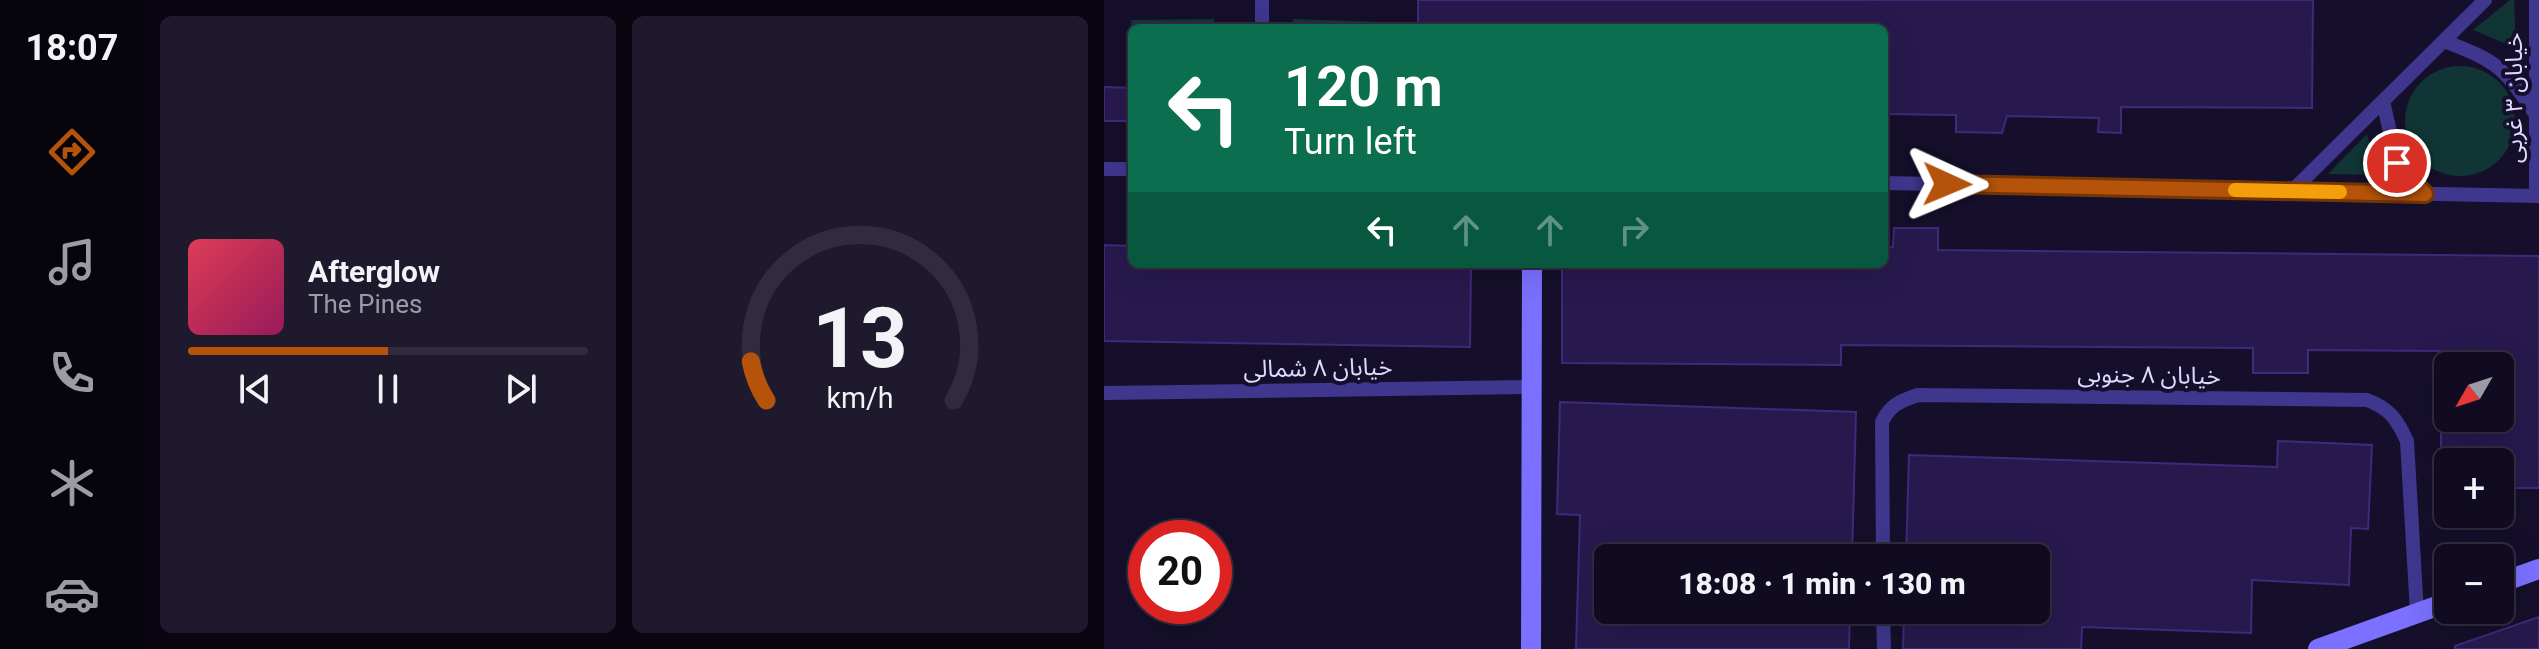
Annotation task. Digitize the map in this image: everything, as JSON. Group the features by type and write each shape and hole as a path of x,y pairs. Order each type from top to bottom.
{"street":[{"path":"1531,649 1532,268"},
{"path":"2514,578 2539,569"},
{"path":"2318,649 2434,607"}],"lane":[{"path":"1262,0 1262,24"},
{"path":"2292,191 2485,0"},
{"name":"خیابان ۳ غربی","path":"2536,0 2538,196"},
{"path":"2444,41 2481,55 2506,72 2536,115"},
{"path":"2383,101 2397,163 2425,194"},
{"path":"1104,169 1128,169"},
{"path":"1888,183 2538,196"},
{"name":"خیابان ۸ شمالی","path":"1104,393 1532,387"},
{"name":"خیابان ۸ جنوبی","path":"1883,544 1882,422 1888,410 1900,401 1918,395 2367,400 2384,406 2397,419 2407,441 2417,613"},
{"path":"1883,624 1884,649"}],"green space":[{"path":"2514,0 2516,48 2473,30"},
{"path":"1214,19 1214,24 1131,24 1131,20"},
{"path":"1293,19 1383,22 1383,24 1293,24"},
{"path":"2460,66 2481,70 2499,82 2511,100 2515,121 2511,142 2499,160 2481,172 2460,176 2439,172 2421,160 2409,142 2405,121 2409,100 2421,82 2439,70"},
{"path":"2367,134 2372,153 2388,175 2328,174"}],"building":[{"path":"1418,0 2313,0 2312,108 2121,107 2121,133 2098,132 2099,118 2007,116 2002,133 1956,132 1956,115 1888,114 1888,24 1418,24"},
{"path":"1104,87 1128,88 1128,121 1104,121"},
{"path":"1894,228 1938,228 1938,250 2539,256 2539,488 2514,488 2514,448 2441,448 2441,432 2514,432 2514,352 2308,350 2308,373 2253,373 2253,348 1841,345 1841,365 1562,363 1562,268 1888,268 1888,247 1893,247"},
{"path":"1104,245 1128,246 1128,268 1471,268 1470,347 1104,341"},
{"path":"1560,402 1856,412 1852,544 1594,544 1594,624 1850,624 1849,649 1576,649 1580,515 1557,514"},
{"path":"2278,441 2372,445 2368,529 2351,528 2349,585 2252,580 2251,633 2082,627 2081,649 1903,649 1904,624 2050,624 2050,544 1906,544 1909,455 2277,467"},
{"path":"2539,617 2539,649 2455,649 2455,646"}],"slow traffic":[{"path":"2235,190 2340,192"}],"route":[{"path":"1947,184 2425,194 2397,163"}]}
